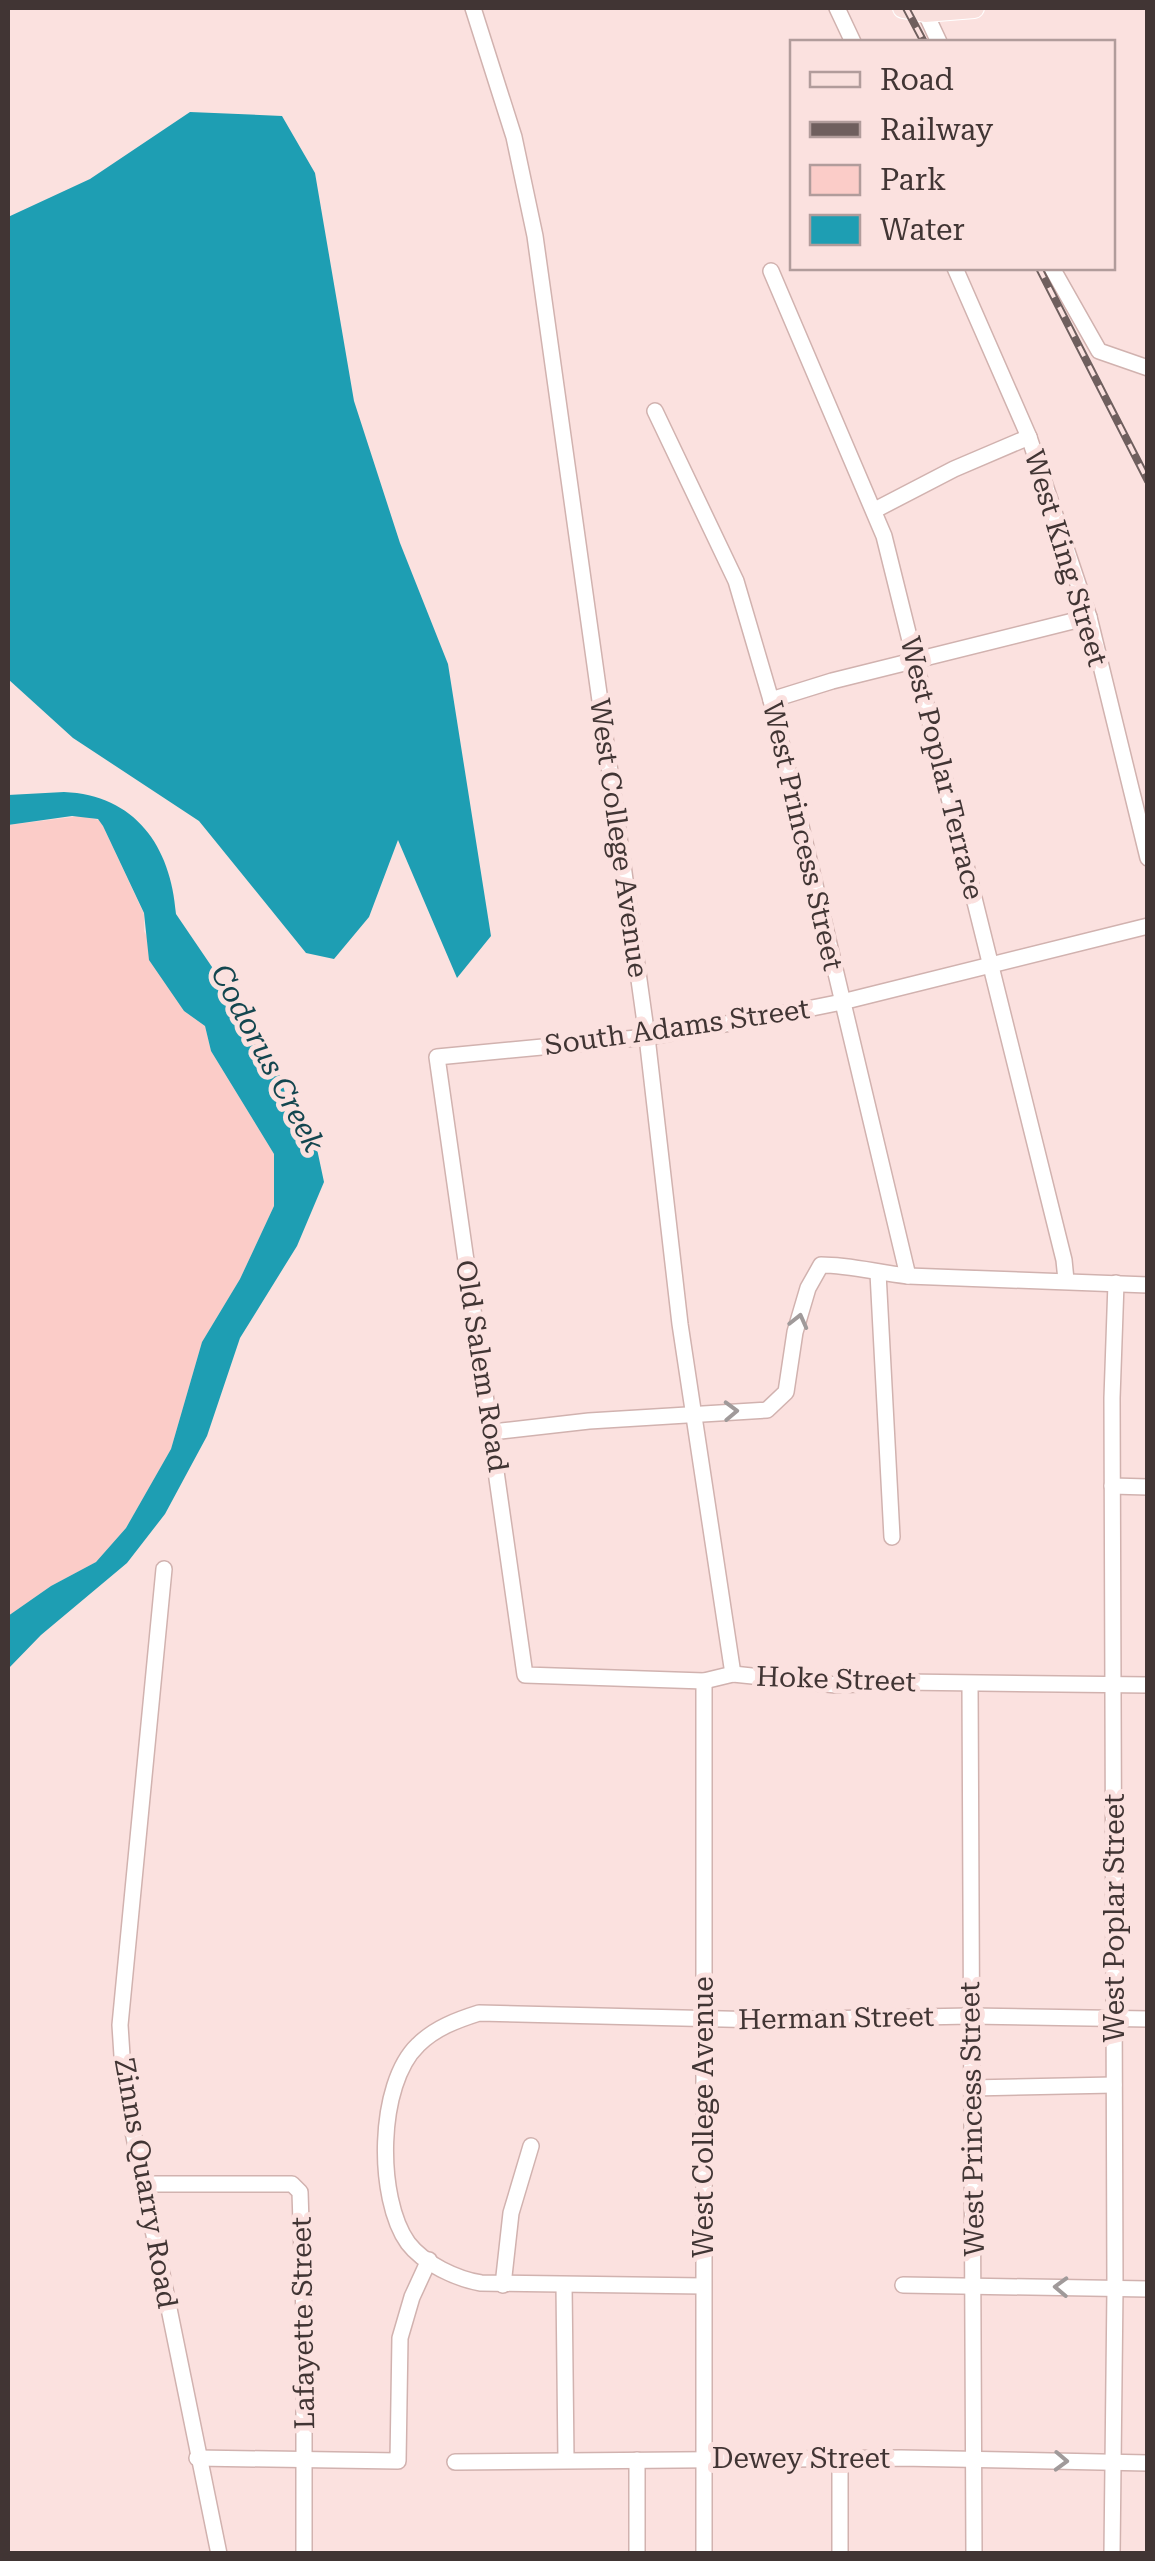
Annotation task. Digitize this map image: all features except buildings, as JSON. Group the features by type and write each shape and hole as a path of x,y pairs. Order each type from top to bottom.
{"main road":[{"path":"904,8 926,12 974,8"}],"street":[{"name":"West College Avenue","path":"473,8 514,137 535,236 647,1036 680,1324 733,1674"},
{"path":"837,8 852,40"},
{"path":"926,12 939,40"},
{"name":"West King Street","path":"956,270 1028,437 1088,617 1148,858"},
{"path":"1053,270 1099,351 1148,368"},
{"name":"West Poplar Terrace","path":"771,271 875,510 916,660 1066,1280"},
{"name":"West Princess Street","path":"655,411 736,581 771,700 908,1276"},
{"path":"875,510 1028,437"},
{"path":"771,700 1088,617"},
{"name":"South Adams Street","path":"438,1057 647,1036 842,1002 1148,926"},
{"name":"Old Salem Road","path":"438,1057 525,1675"},
{"path":"492,1432 768,1410 786,1392 795,1332 808,1288 821,1265 852,1264 878,1273 908,1276 1148,1285"},
{"path":"878,1273 892,1537"},
{"name":"West Poplar Street","path":"1112,2554 1112,1486 1116,1283"},
{"path":"1112,1486 1148,1487"},
{"name":"Zinns Quarry Road","path":"164,1569 120,2025 122,2070 219,2554"},
{"name":"Hoke Street","path":"525,1675 704,1681 733,1674 821,1684 1148,1685"},
{"name":"West College Avenue","path":"704,1681 704,2554"},
{"name":"West Princess Street","path":"970,1684 974,2554"},
{"name":"Herman Street","path":"429,2260 410,2244 391,2203 386,2155 391,2095 415,2047 454,2021 479,2014 1148,2018"},
{"path":"971,2088 1114,2085"},
{"path":"504,2285 511,2213 532,2146"},
{"name":"Lafayette Street","path":"145,2184 292,2184 300,2192 304,2554"},
{"path":"197,2458 398,2461 400,2338 412,2297 429,2260 461,2280 504,2285 703,2286"},
{"path":"564,2285 566,2459"},
{"path":"903,2285 1148,2289"},
{"name":"Dewey Street","path":"454,2462 975,2458 1148,2463"},
{"path":"840,2459 840,2554"},
{"path":"636,2460 637,2554"}],"green space":[{"path":"81,816 99,820 103,826 144,914 144,931 184,1011 205,1026 211,1051 274,1154 274,1206 240,1279 202,1342 171,1449 126,1528 96,1562 51,1586 8,1616 8,825"}],"water":[{"path":"190,112 282,116 315,173 354,401 400,543 448,664 491,936 457,978 398,840 369,917 334,959 306,953 199,821 73,738 8,679 8,217 90,179"},
{"name":"Codorus Creek","path":"64,792 111,803 129,814 157,846 173,889 176,914 265,1045 280,1075 289,1107 317,1149 324,1182 297,1246 240,1338 207,1436 165,1514 127,1563 41,1635 8,1669 8,1616 51,1586 96,1562 126,1528 171,1449 202,1342 240,1279 274,1206 274,1154 211,1051 205,1026 184,1011 149,960 144,913 103,826 98,819 72,816 8,825 8,795"}],"railway":[{"path":"906,8 923,40"},
{"path":"1040,270 1148,481"}]}
